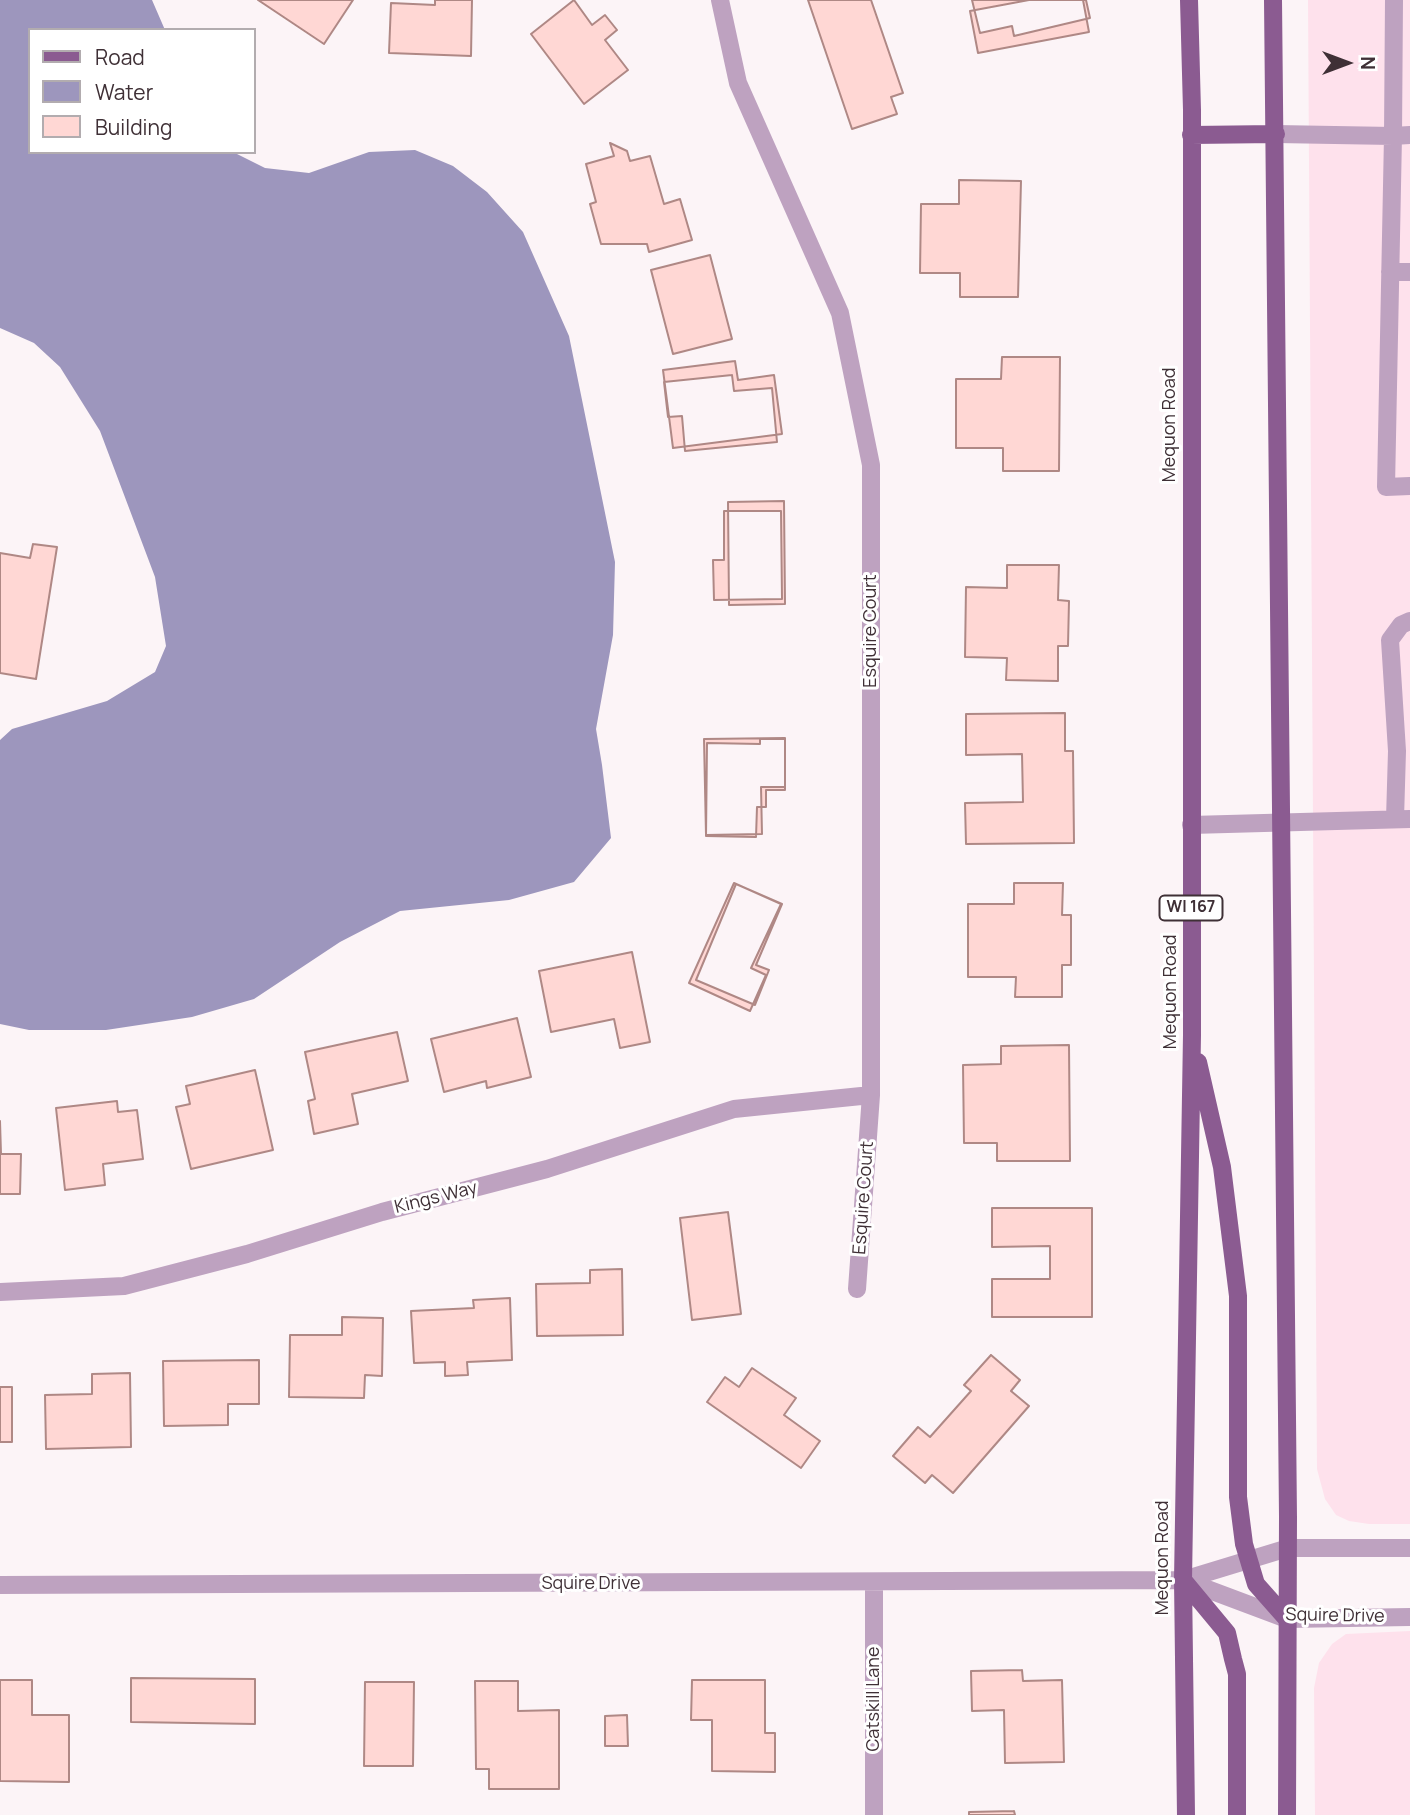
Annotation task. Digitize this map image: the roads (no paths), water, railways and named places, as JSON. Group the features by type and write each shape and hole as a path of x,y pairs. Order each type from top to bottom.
{"main road":[{"name":"Mequon Road","path":"1186,1815 1183,1580 1192,1035 1189,0"},
{"path":"1273,0 1288,1548 1287,1815"},
{"path":"1191,135 1276,134"},
{"path":"1192,1035 1222,1167 1238,1296 1238,1497 1244,1544 1256,1584 1287,1619"},
{"path":"1183,1580 1227,1633 1237,1674 1237,1815"}],"street":[{"name":"Esquire Court","path":"720,0 738,83 840,313 871,465 871,1095 857,1289"},
{"path":"1394,0 1401,135 1390,272 1386,487 1410,486"},
{"path":"1276,134 1401,135"},
{"path":"1390,272 1410,272"},
{"path":"1191,825 1402,819 1390,640 1401,625 1410,621"},
{"name":"Kings Way","path":"0,1292 124,1286 247,1254 382,1212 547,1169 734,1109 871,1095"},
{"name":"Squire Drive","path":"0,1585 1183,1580 1288,1548 1410,1548"},
{"name":"Squire Drive","path":"1183,1580 1287,1619 1410,1617"},
{"name":"Catskill Lane","path":"874,1583 874,1815"}],"water":[{"path":"0,0 152,0 164,28 28,28 28,154 237,154 265,168 309,173 369,152 415,150 453,166 487,192 523,232 569,336 615,562 613,635 596,729 611,838 574,882 509,900 400,911 340,942 254,999 192,1017 106,1030 29,1030 0,1024 0,740 12,729 107,701 155,672 166,646 155,577 100,431 60,367 34,343 0,328"}]}
